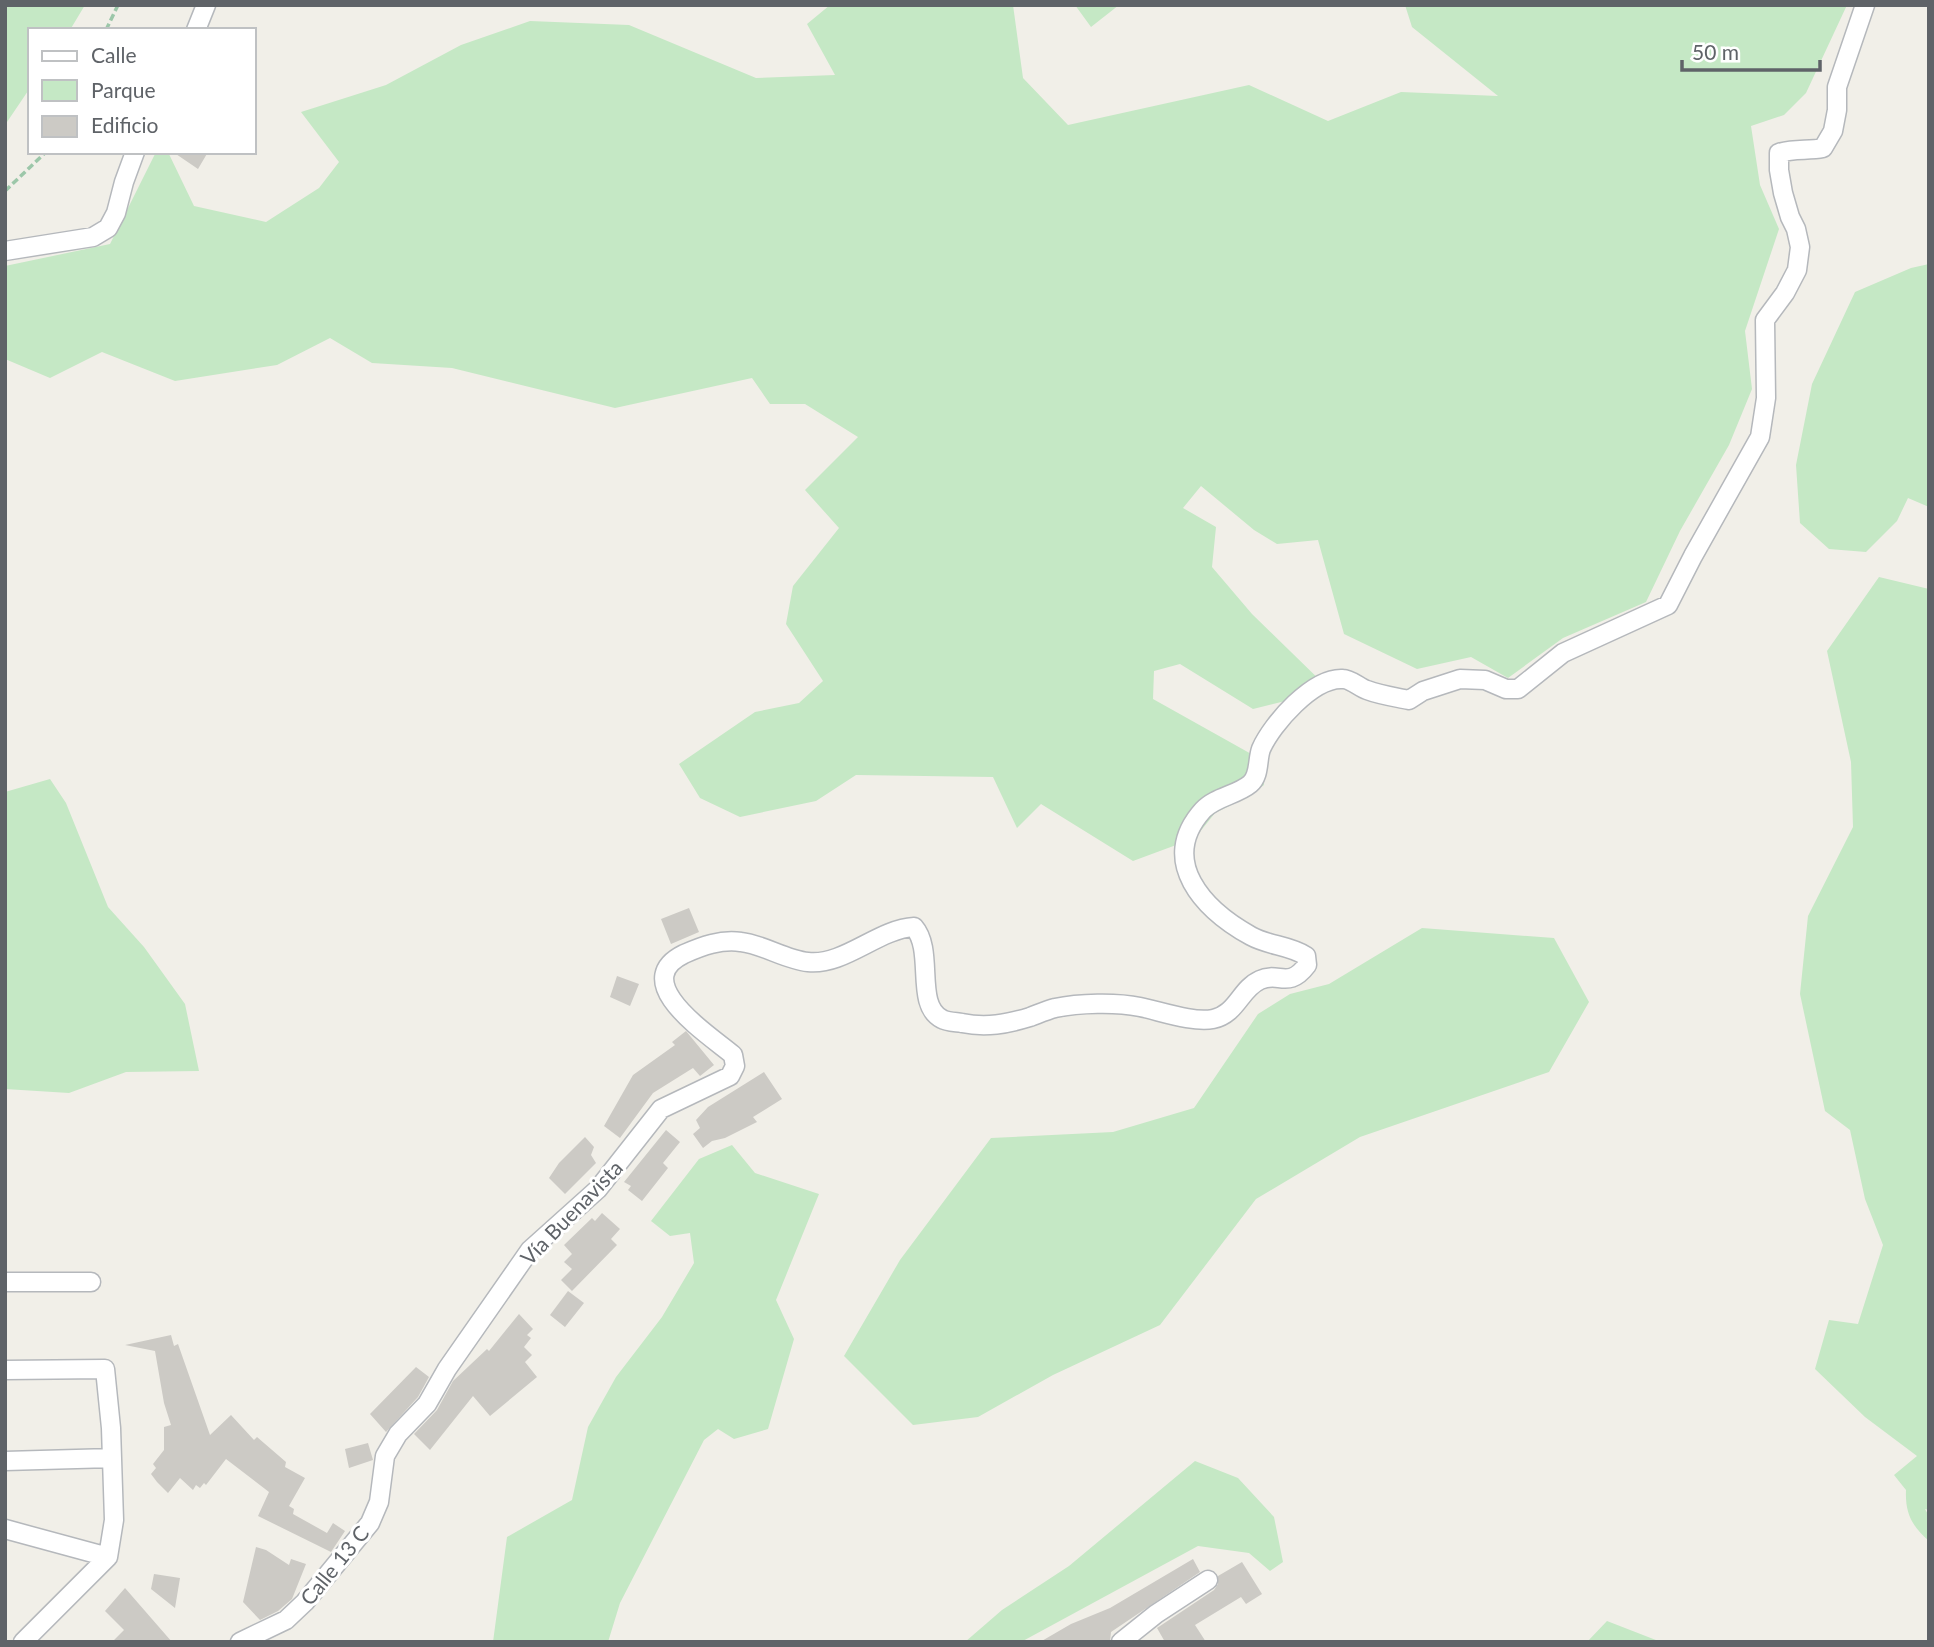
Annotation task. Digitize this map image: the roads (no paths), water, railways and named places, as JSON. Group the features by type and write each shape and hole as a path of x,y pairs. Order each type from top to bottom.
{"street":[{"path":"197,28 206,5"},
{"name":"Vía Buenavista","path":"385,1456 398,1434 427,1404 447,1369 530,1250 598,1189 661,1109 730,1076 735,1066 733,1055 676,1006 663,982 667,967 674,959 706,944 742,942 809,962 850,952 901,928 914,927 921,935 925,948 925,983 930,1009 941,1019 974,1026 998,1025 1054,1008 1111,1004 1137,1006 1209,1020 1222,1017 1236,1006 1245,991 1262,978 1289,979 1300,974 1307,965 1306,956 1294,948 1251,936 1207,905 1188,877 1184,851 1189,828 1206,807 1251,784 1257,770 1260,751 1276,723 1320,684 1344,679 1367,691 1409,700 1423,691 1460,678 1485,680 1506,689 1518,689 1563,653 1668,605 1760,437 1766,398 1765,320 1797,271 1800,247 1783,193 1779,153 1791,149 1808,151 1823,148 1833,131 1837,88 1866,5"},
{"path":"5,251 93,237 108,229 116,213 134,154"},
{"path":"5,1282 90,1282"},
{"path":"5,1370 105,1369 111,1458 114,1520 108,1557 23,1642"},
{"name":"Calle 13 C","path":"240,1642 286,1620 305,1602 370,1523 379,1502 385,1456"},
{"path":"5,1461 111,1458"},
{"path":"5,1529 108,1557"},
{"path":"1121,1642 1156,1614 1208,1580"}]}
